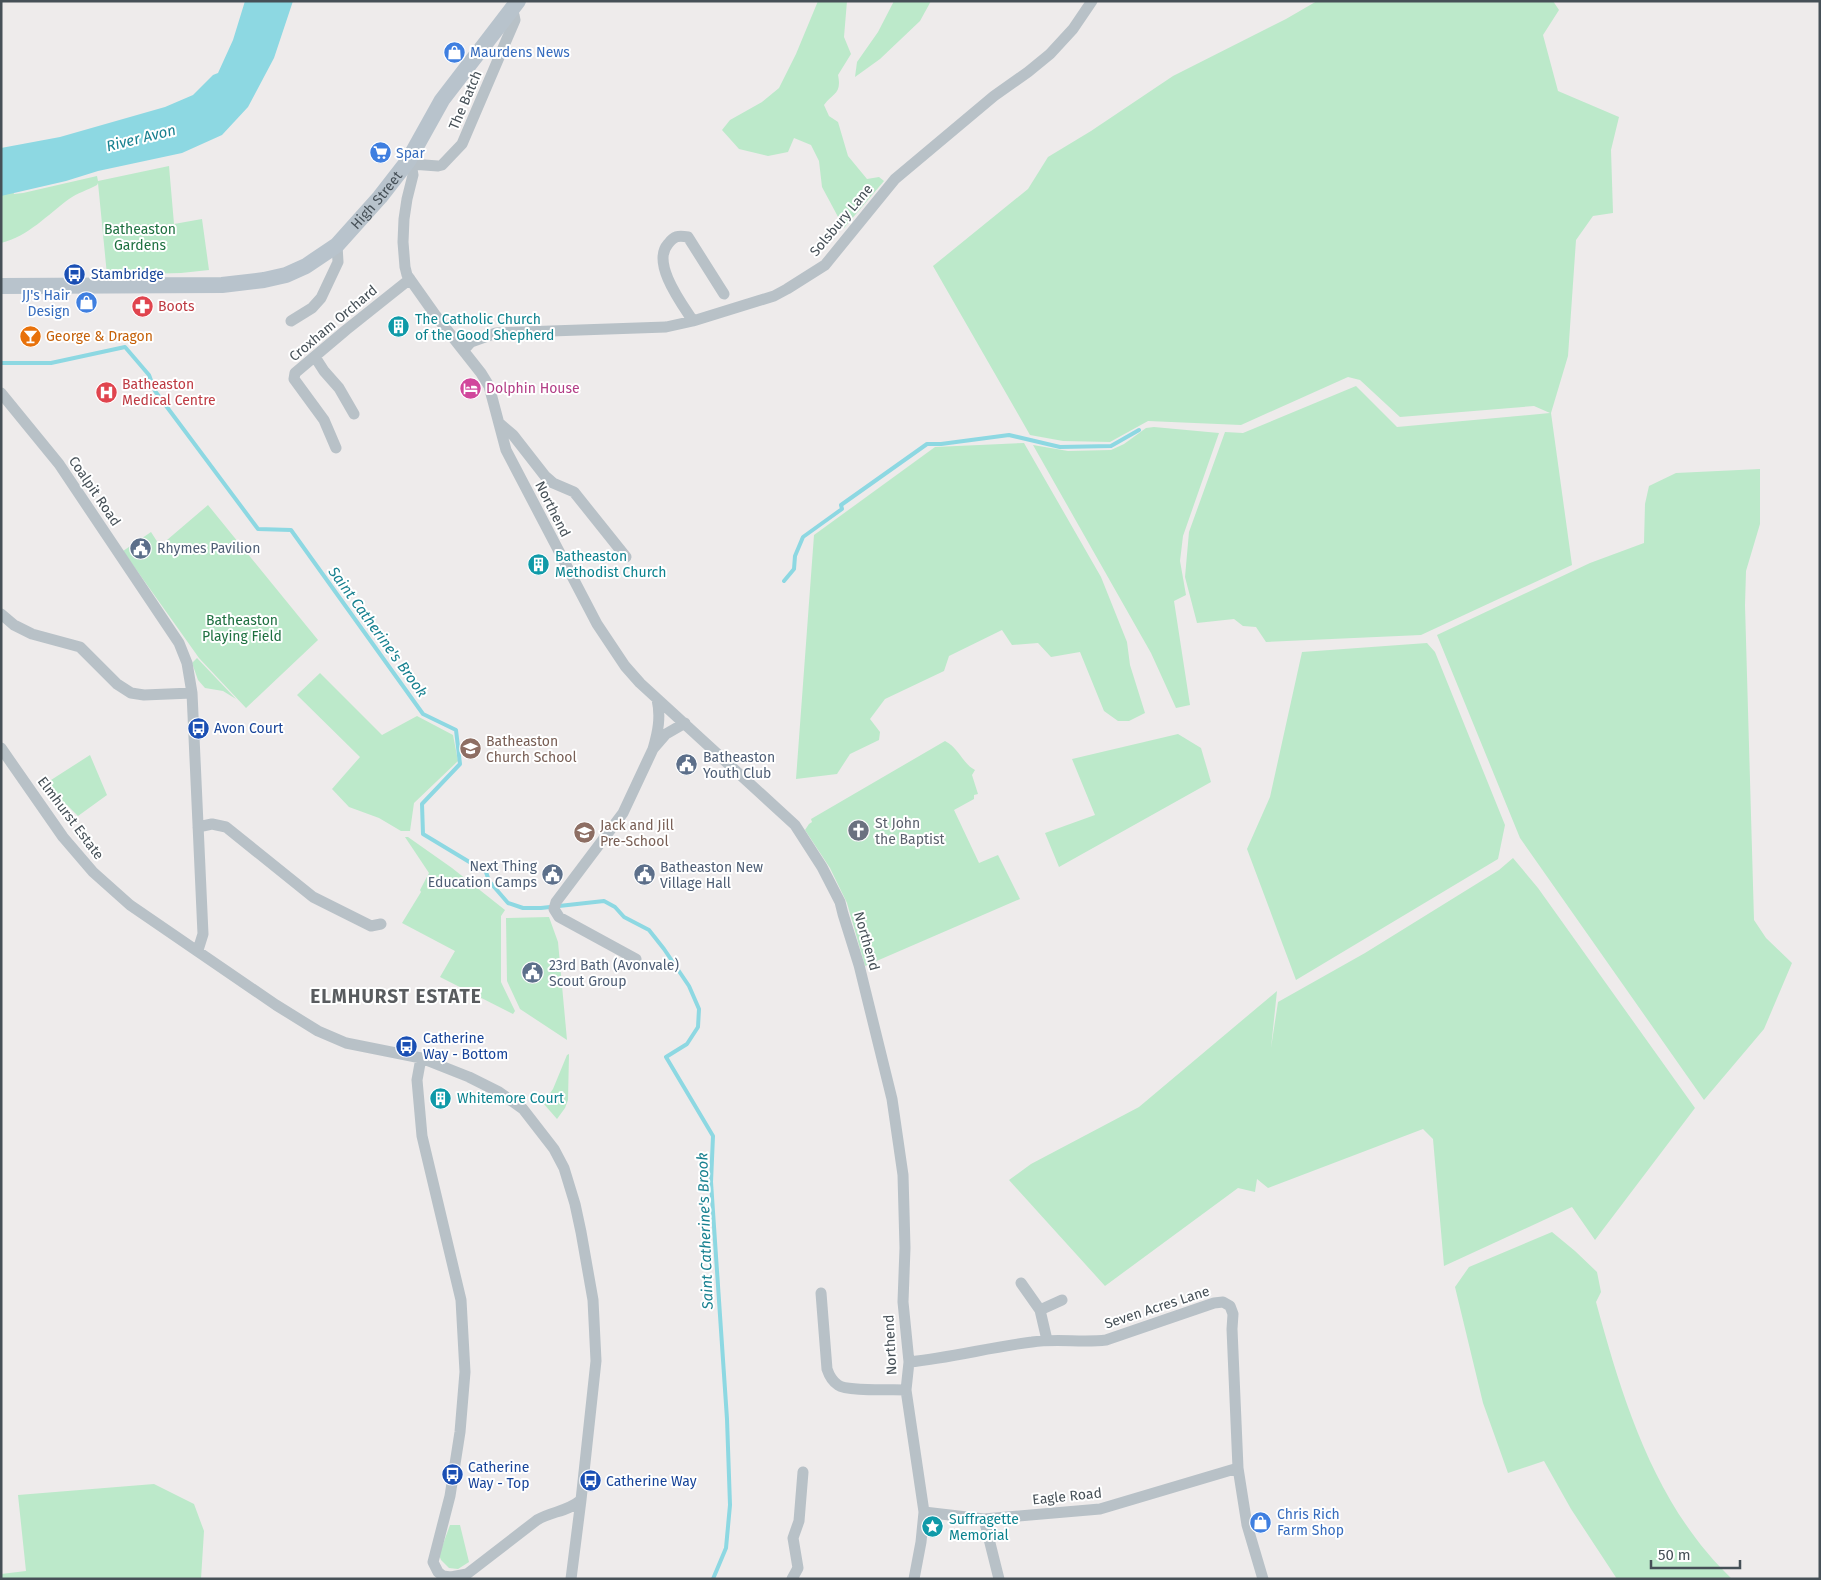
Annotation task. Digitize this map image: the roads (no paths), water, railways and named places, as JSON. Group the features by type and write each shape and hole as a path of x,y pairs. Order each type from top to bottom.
{"street":[{"name":"Solsbury Lane","path":"464,350 470,342 496,333 666,326 693,321 774,296 807,278 825,265 895,179 994,96 1050,54 1073,29 1092,1"},
{"name":"High Street","path":"48,287 222,285 264,280 286,275 306,266 337,245 409,163 442,100 514,7"},
{"name":"The Batch","path":"409,163 442,165 462,144 515,20 514,7"},
{"path":"408,277 405,267 403,242 407,200 413,175 409,163"},
{"path":"693,321 665,272 662,258 665,247 673,238 679,235 688,237 724,294"},
{"path":"291,321 312,308 321,298 338,262 337,245"},
{"name":"Northend","path":"408,277 489,386 506,450 597,624 625,666 657,699 795,825 822,867 840,902 859,965 892,1099 903,1174 905,1203 903,1302 909,1362 906,1390 924,1512 914,1579"},
{"name":"Croxham Orchard","path":"336,448 324,420 294,379 295,373 408,277"},
{"path":"1,286 48,287"},
{"path":"1,297 48,287"},
{"path":"315,357 324,371 340,388 354,414"},
{"name":"Coalpit Road","path":"1,393 59,464 179,643 187,663 192,693"},
{"path":"499,423 513,435 545,476 554,483 574,492 626,557"},
{"path":"1,614 14,626 32,634 80,647 117,684 131,693 144,695 192,693 203,934 198,950"},
{"path":"636,959 559,917 555,906 623,813 653,749 660,711 657,699"},
{"path":"653,749 666,734 685,723"},
{"name":"Elmhurst Estate","path":"1,748 62,837 93,872 130,905 276,1005 318,1031 346,1043 420,1058"},
{"path":"198,827 212,824 226,827 313,897 371,926 381,924"},
{"path":"430,1579 450,1496 460,1432 465,1372 461,1300 422,1136 417,1080 420,1058 469,1077 499,1092 524,1109 554,1149 564,1168 575,1204 582,1232 593,1300 596,1361 571,1579"},
{"path":"1021,1284 1040,1310 1047,1340"},
{"path":"821,1293 829,1376 838,1386 848,1389 906,1390"},
{"path":"1040,1310 1062,1300"},
{"name":"Seven Acres Lane","path":"909,1362 1047,1340 1070,1339 1090,1342 1106,1340 1214,1303 1223,1302 1230,1306 1232,1314 1238,1468 1247,1525 1263,1579"},
{"name":"Eagle Road","path":"924,1512 984,1519 1100,1509 1238,1468"},
{"path":"792,1579 798,1568 793,1538 799,1521 803,1472"},
{"path":"433,1562 438,1572 443,1576 451,1577 467,1574 536,1520 548,1513 572,1507 581,1500"},
{"path":"984,1519 999,1579"}],"water":[{"name":"River Avon","path":"245,1 293,1 274,58 248,107 222,135 182,153 98,171 66,181 1,196 1,148 60,137 165,107 193,95 213,75 218,73 233,40"}],"waterway":[{"name":"Saint Catherine's Brook","path":"1,363 51,363 125,347 149,375 155,391 258,529 291,530 423,714 456,730 460,764 422,804 423,834 486,872 489,881 508,903 523,908 541,908 604,901 615,907 624,917 649,930 689,986 699,1009 698,1027 687,1044 666,1057 713,1136 711,1182 727,1419 730,1505 726,1548 713,1579"},
{"path":"784,581 794,569 795,556 803,537 842,509 841,505 927,444 941,444 1009,435 1060,447 1111,446 1139,430"}],"place":[{"name":"Maurdens News","path":"454,52"},
{"name":"Spar","path":"380,153"},
{"name":"Stambridge","path":"75,274"},
{"name":"JJ's Hair Design","path":"86,303"},
{"name":"Boots","path":"142,306"},
{"name":"The Catholic Church of the Good Shepherd","path":"399,327"},
{"name":"George & Dragon","path":"30,336"},
{"name":"Dolphin House","path":"470,388"},
{"name":"Batheaston Medical Centre","path":"106,392"},
{"name":"Rhymes Pavilion","path":"141,548"},
{"name":"Batheaston Methodist Church","path":"539,564"},
{"name":"Avon Court","path":"198,728"},
{"name":"Batheaston Church School","path":"470,749"},
{"name":"Batheaston Youth Club","path":"687,765"},
{"name":"St John the Baptist","path":"859,831"},
{"name":"Jack and Jill Pre-School","path":"584,833"},
{"name":"Next Thing Education Camps","path":"553,874"},
{"name":"Batheaston New Village Hall","path":"644,875"},
{"name":"23rd Bath (Avonvale) Scout Group","path":"533,973"},
{"name":"Catherine Way - Bottom","path":"407,1046"},
{"name":"Whitemore Court","path":"441,1098"},
{"name":"Catherine Way - Top","path":"452,1475"},
{"name":"Catherine Way","path":"590,1481"},
{"name":"Chris Rich Farm Shop","path":"1261,1522"},
{"name":"Suffragette Memorial","path":"933,1527"}],"district":[{"name":"ELMHURST ESTATE","path":"396,996"}],"park label":[{"name":"Batheaston Gardens","path":"140,237"},
{"name":"Batheaston Playing Field","path":"242,628"}]}
